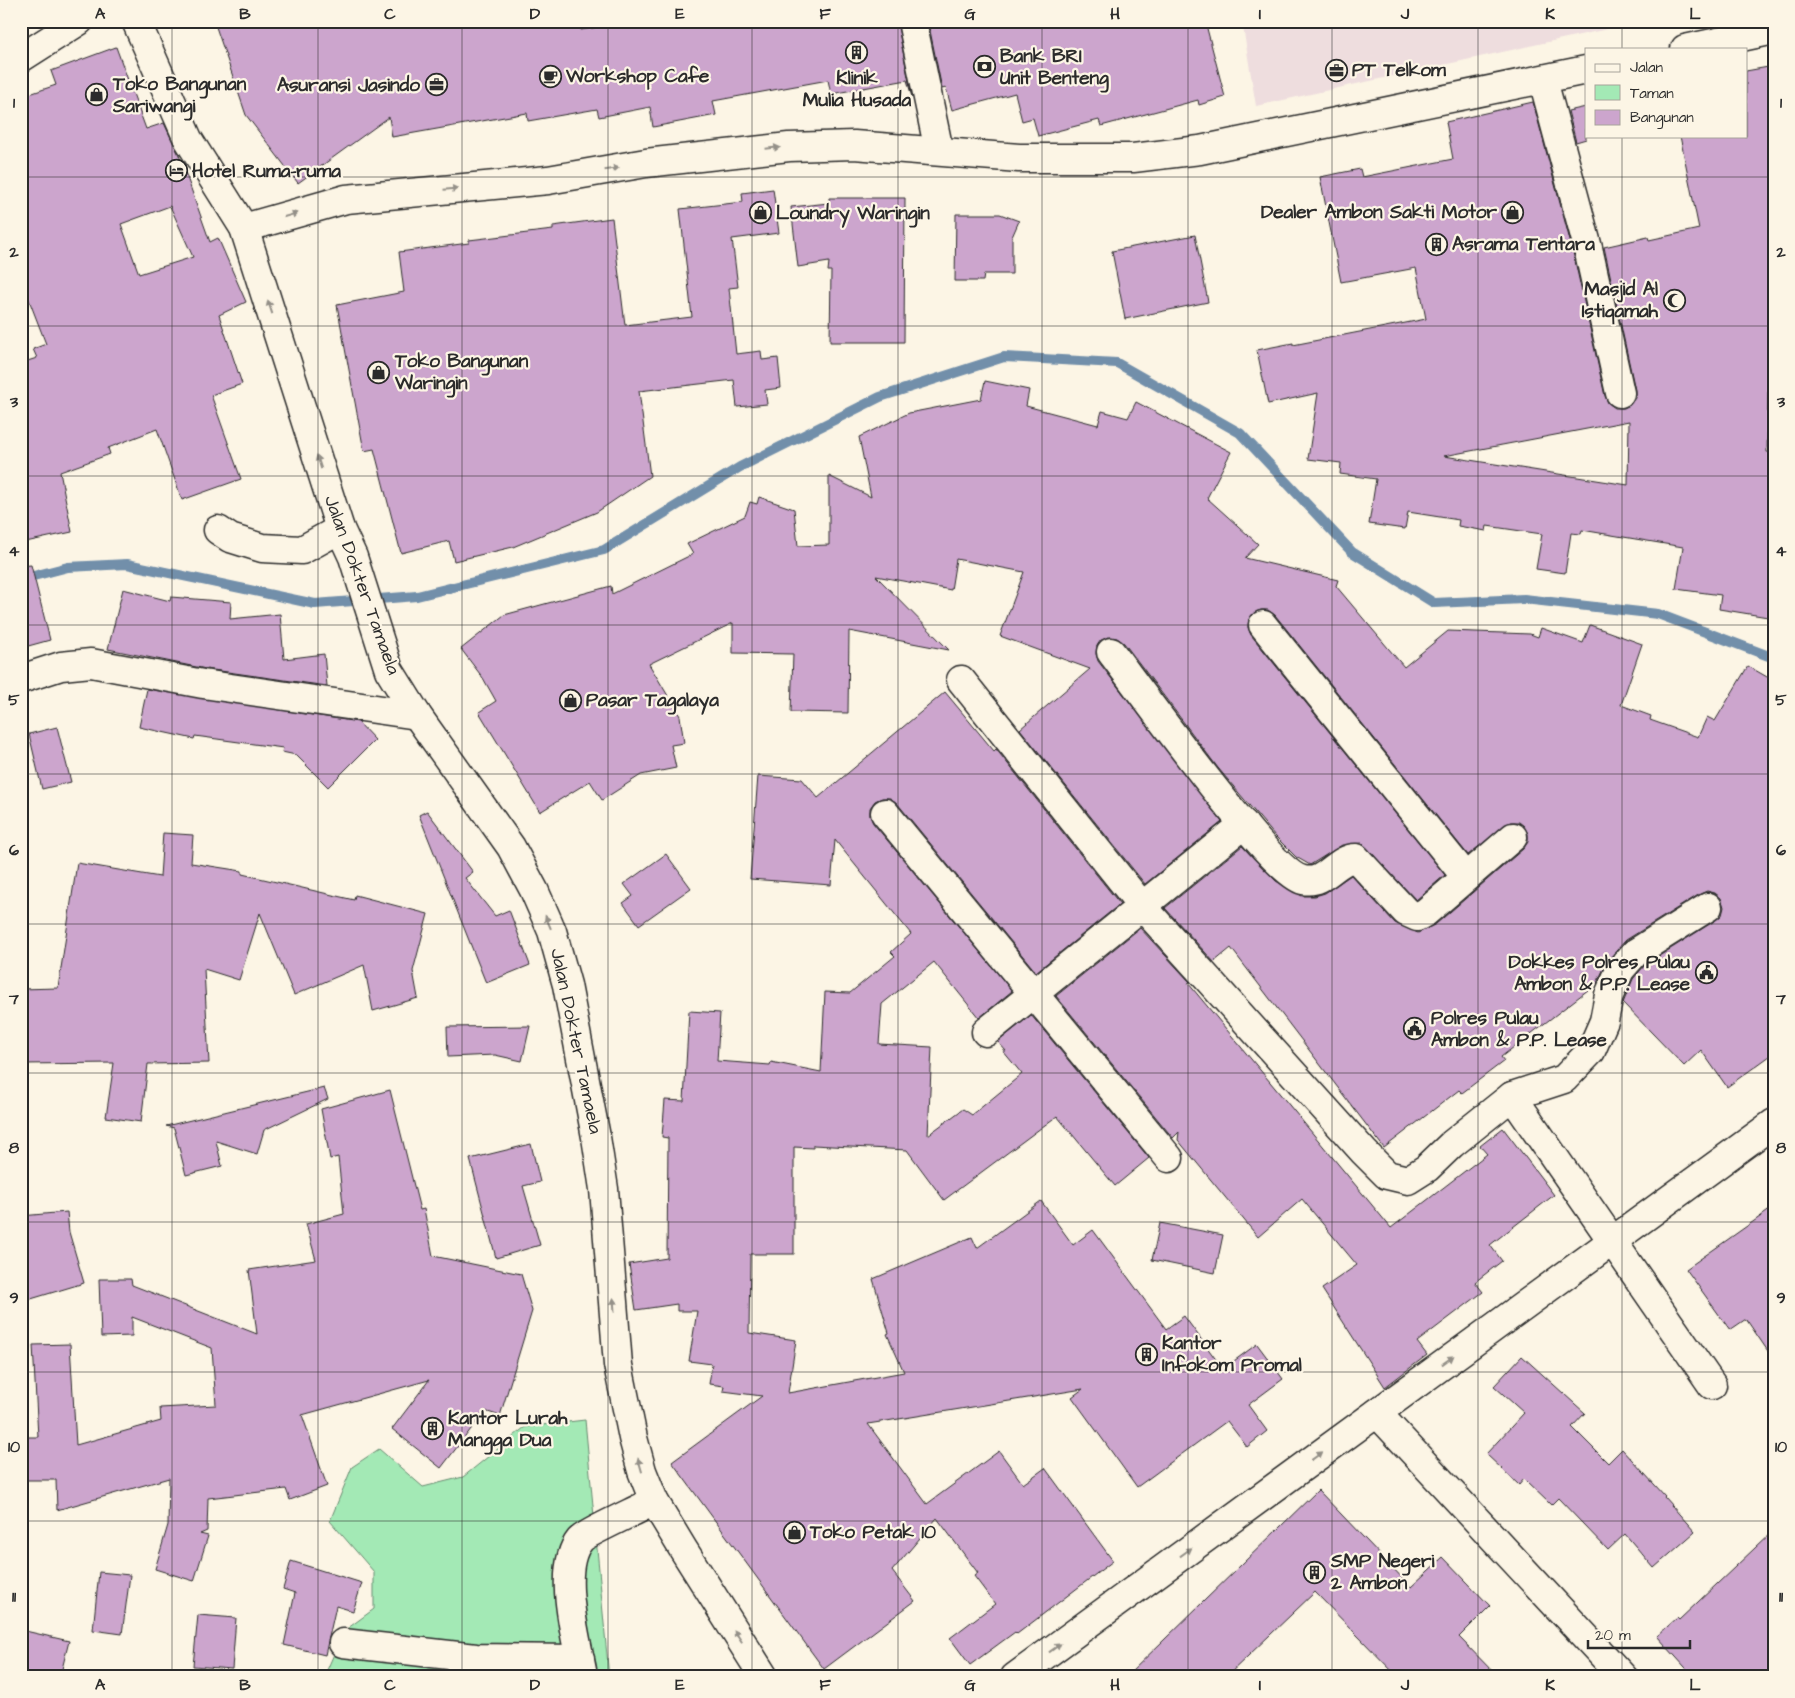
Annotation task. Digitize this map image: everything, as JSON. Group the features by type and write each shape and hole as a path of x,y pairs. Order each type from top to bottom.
{"main road":[{"path":"21,58 79,21"},
{"name":"Jalan Dokter Tamaela","path":"136,21 188,139 244,228 340,529 353,557 389,670 417,715 511,847 534,890 552,931 576,1024 604,1189 618,1365 642,1471 654,1501 764,1677"},
{"path":"912,21 939,151"},
{"path":"1690,48 1774,30"},
{"path":"244,228 346,199 548,180 646,163 789,147 854,146 1019,158 1133,158 1200,150 1585,70"},
{"path":"1543,80 1603,309 1620,394"},
{"path":"218,530 230,538 262,548 302,550 340,529"},
{"path":"1263,625 1466,877"},
{"path":"1111,652 1244,824 1284,869 1302,880 1311,880 1326,875 1347,858 1356,858 1406,912 1417,917 1426,912 1513,837"},
{"path":"21,679 61,666 91,663 203,684 417,715"},
{"path":"961,680 1142,906 1364,1152 1387,1175 1408,1180 1427,1168 1452,1144 1512,1096 1564,1079 1591,1051 1604,1021 1609,995 1620,970 1635,953 1708,907"},
{"path":"885,813 1169,1158"},
{"path":"986,1032 1244,824"},
{"path":"1512,1096 1712,1385"},
{"path":"1015,1677 1774,1122"},
{"path":"1377,1413 1623,1677"},
{"path":"343,1643 582,1668 568,1580 570,1560 580,1540 654,1501"}],"shaded area":[{"name":"PT Telkom","path":"1242,21 1644,21 1256,106"}],"green space":[{"path":"585,1420 609,1677 324,1677 344,1631 374,1609 374,1572 330,1521 352,1467 379,1449 423,1487 463,1477 525,1427"}],"building":[{"path":"214,21 580,21 581,30 633,21 897,21 912,97 907,80 831,94 828,80 713,101 716,115 653,127 650,107 599,117 597,109 528,121 527,113 392,137 389,117 298,183 246,115"},
{"path":"928,21 1205,21 1225,97 1199,105 1198,100 1101,126 1099,120 1038,136 1033,118 1022,121 1015,93 952,110 946,88 942,89"},
{"path":"116,47 146,129 164,123 179,155 210,242 218,238 246,302 219,315 242,384 211,395 241,479 182,500 157,429 108,448 110,454 60,472 72,532 21,543 21,363 37,358 33,349 46,344 21,279 21,97 56,85 51,71","holes":["170,206 193,257 139,274 121,224"]},
{"path":"1774,66 1774,345 1771,345 1774,392 1768,392 1767,452 1774,453 1774,618 1719,609 1721,595 1676,589 1683,547 1582,530 1581,534 1571,533 1565,573 1536,569 1542,534 1487,526 1486,531 1458,526 1459,520 1408,512 1405,529 1369,524 1376,479 1340,474 1341,463 1308,459 1318,393 1268,404 1257,350 1293,343 1293,345 1426,319 1416,268 1341,282 1320,177 1360,169 1362,177 1453,159 1446,122 1533,102 1573,252 1605,396 1608,403 1615,408 1624,408 1630,405 1635,398 1635,390 1604,247 1648,237 1649,240 1699,229 1680,138 1748,138 1748,71","holes":["1629,421 1628,485 1444,456"]},
{"path":"1585,107 1586,139 1576,142 1568,111"},
{"path":"773,189 779,233 732,239 738,287 729,288 736,354 761,351 762,360 778,358 781,388 765,390 767,404 737,407 734,380 639,391 650,476 597,512 513,547 454,561 449,541 401,553 374,449 364,451 337,305 404,292 399,252 469,243 469,240 553,230 553,226 612,218 625,325 692,317 680,209 743,202 742,193"},
{"path":"829,198 905,198 904,342 830,342 831,271 828,271 829,262 798,267 791,207 829,203"},
{"path":"956,214 1000,214 1019,221 1012,237 1012,274 984,274 983,281 955,281"},
{"path":"1195,235 1208,302 1125,319 1112,251"},
{"path":"985,381 1029,390 1026,406 1098,425 1102,411 1128,418 1136,402 1231,452 1207,498 1258,544 1245,558 1338,580 1336,586 1404,667 1448,631 1530,634 1538,637 1541,628 1583,643 1590,625 1642,644 1621,705 1651,716 1650,720 1698,737 1707,717 1715,721 1748,666 1774,681 1774,1053 1727,1087 1701,1050 1684,1066 1623,1003 1633,979 1645,965 1722,915 1724,907 1721,898 1715,893 1707,891 1626,940 1608,960 1597,983 1501,1057 1504,1061 1462,1093 1459,1090 1384,1148 1231,948 1214,962 1165,908 1242,846 1276,881 1302,896 1315,896 1325,893 1351,875 1395,923 1418,933 1436,924 1523,849 1528,842 1528,834 1524,826 1519,822 1510,822 1468,855 1275,615 1268,610 1254,613 1249,619 1248,627 1251,635 1445,875 1416,900 1362,843 1342,845 1310,865 1296,857 1275,836 1218,768 1124,643 1117,638 1109,637 1101,640 1097,646 1096,654 1098,661 1222,822 1145,884 1020,729 1090,669 1000,636 1024,572 956,559 951,590 876,576 949,650 849,631 848,713 791,712 793,654 733,653 733,623 649,664 680,716 684,743 671,745 676,768 641,775 602,800 590,781 540,812 479,712 496,701 483,678 461,649 504,615 611,586 612,594 693,554 687,544 745,516 750,502 757,504 759,497 794,509 798,546 829,545 829,476 871,497 859,437 909,413 981,399"},
{"path":"31,565 50,640 21,648 21,566"},
{"path":"123,589 170,601 171,597 231,602 230,619 280,614 284,659 324,654 327,686 206,669 108,649"},
{"path":"147,689 358,722 375,740 328,787 296,755 282,752 283,748 195,736 194,739 139,727"},
{"path":"945,692 994,751 996,749 1120,904 1036,972 897,803 890,798 882,798 875,801 870,808 870,816 873,823 1012,991 979,1018 934,962 882,1004 879,1044 932,1047 928,1135 963,1109 972,1115 1022,1074 998,1042 1031,1015 1149,1158 1115,1186 1057,1116 944,1200 907,1150 813,1145 813,1148 794,1147 794,1254 750,1254 749,1333 796,1340 788,1393 904,1372 887,1334 889,1333 873,1279 972,1237 977,1248 1041,1201 1073,1245 1093,1230 1166,1329 1184,1316 1223,1369 1257,1344 1283,1379 1248,1405 1267,1431 1247,1447 1227,1421 1137,1487 1072,1397 1083,1389 868,1424 927,1504 999,1451 1023,1484 1045,1468 1113,1561 1017,1634 1015,1632 970,1665 950,1638 995,1604 974,1576 978,1573 937,1518 892,1571 915,1601 824,1669 672,1462 762,1396 723,1391 724,1386 709,1384 712,1364 689,1361 697,1311 677,1311 677,1304 636,1310 629,1264 667,1258 668,1138 662,1137 665,1100 684,1101 689,1011 720,1013 717,1061 770,1065 771,1062 821,1072 825,992 850,993 895,956 891,952 911,934 835,840 831,885 750,879 758,776 802,779 818,798"},
{"path":"57,727 71,782 42,789 29,734"},
{"path":"427,811 473,872 465,878 495,916 509,910 530,965 486,983 419,815"},
{"path":"163,833 193,835 191,863 242,871 242,874 354,900 355,895 428,914 413,971 418,998 373,1011 364,965 294,995 260,913 239,980 204,969 209,1063 148,1064 141,1122 106,1117 114,1063 22,1064 21,989 58,988 77,863 160,877"},
{"path":"666,854 691,888 639,925 623,903 633,896 624,884"},
{"path":"1140,928 1190,982 1188,983 1391,1228 1487,1154 1480,1146 1503,1128 1554,1195 1490,1245 1502,1261 1475,1282 1483,1292 1417,1342 1427,1355 1385,1387 1322,1289 1357,1265 1302,1199 1258,1237 1178,1140 1179,1132 1173,1138 1056,996"},
{"path":"530,1026 522,1061 495,1055 448,1057 447,1027"},
{"path":"324,1088 328,1099 264,1130 257,1154 216,1141 222,1166 186,1175 174,1128 166,1126"},
{"path":"390,1090 420,1210 424,1209 433,1256 521,1274 532,1311 500,1416 485,1411 441,1468 392,1429 429,1380 302,1415 327,1486 290,1500 286,1489 208,1498 207,1531 200,1534 208,1536 194,1581 155,1569 168,1525 169,1478 57,1510 56,1480 22,1480 22,1437 38,1437 33,1345 70,1344 76,1445 161,1421 160,1408 216,1405 212,1348 132,1317 132,1336 101,1337 99,1279 131,1279 132,1285 257,1334 249,1270 316,1260 306,1224 344,1214 338,1157 330,1159 321,1109"},
{"path":"531,1144 540,1182 523,1186 540,1245 496,1258 470,1159"},
{"path":"1774,1207 1774,1360 1746,1319 1730,1330 1686,1269"},
{"path":"67,1212 69,1232 84,1283 21,1302 21,1216"},
{"path":"1160,1223 1223,1235 1215,1273 1152,1260"},
{"path":"1522,1356 1585,1413 1572,1427 1608,1463 1622,1449 1695,1532 1654,1568 1625,1534 1608,1550 1558,1498 1551,1505 1524,1479 1519,1485 1486,1454 1524,1413 1494,1386"},
{"name":"SMP Negeri 2 Ambon","path":"1318,1490 1411,1587 1443,1557 1490,1606 1459,1637 1498,1677 1398,1677 1315,1592 1226,1677 1126,1677"},
{"path":"1774,1530 1774,1677 1694,1677 1657,1636 1677,1618 1679,1620"},
{"path":"291,1561 362,1583 353,1611 336,1606 325,1655 284,1645 295,1593 283,1589"},
{"path":"99,1572 130,1575 122,1634 93,1630"},
{"path":"198,1615 236,1618 232,1669 193,1666"},
{"path":"21,1630 69,1641 60,1677 21,1677"}],"waterway":[{"path":"22,579 68,567 127,564 315,604 417,596 604,550 740,467 880,397 1004,357 1117,363 1240,433 1352,552 1434,603 1524,599 1658,614 1774,658"}],"place":[{"name":"Klinik Mulia Husada","path":"857,52"},
{"name":"Bank BRI Unit Benteng","path":"984,67"},
{"name":"PT Telkom","path":"1336,70"},
{"name":"Workshop Cafe","path":"550,76"},
{"name":"Asuransi Jasindo","path":"436,85"},
{"name":"Toko Bangunan Sariwangi","path":"97,95"},
{"name":"Hotel Ruma-ruma","path":"176,171"},
{"name":"Dealer Ambon Sakti Motor","path":"1513,212"},
{"name":"Loundry Waringin","path":"760,213"},
{"name":"Asrama Tentara","path":"1436,244"},
{"name":"Masjid Al Istiqamah","path":"1674,300"},
{"name":"Toko Bangunan Waringin","path":"379,372"},
{"name":"Pasar Tagalaya","path":"570,700"},
{"name":"Dokkes Polres Pulau Ambon & P.P. Lease","path":"1706,973"},
{"name":"Polres Pulau Ambon & P.P. Lease","path":"1415,1029"},
{"name":"Kantor Infokom Promal","path":"1146,1354"},
{"name":"Kantor Lurah Mangga Dua","path":"432,1429"},
{"name":"Toko Petak 10","path":"794,1532"},
{"name":"SMP Negeri 2 Ambon","path":"1315,1572"}]}
